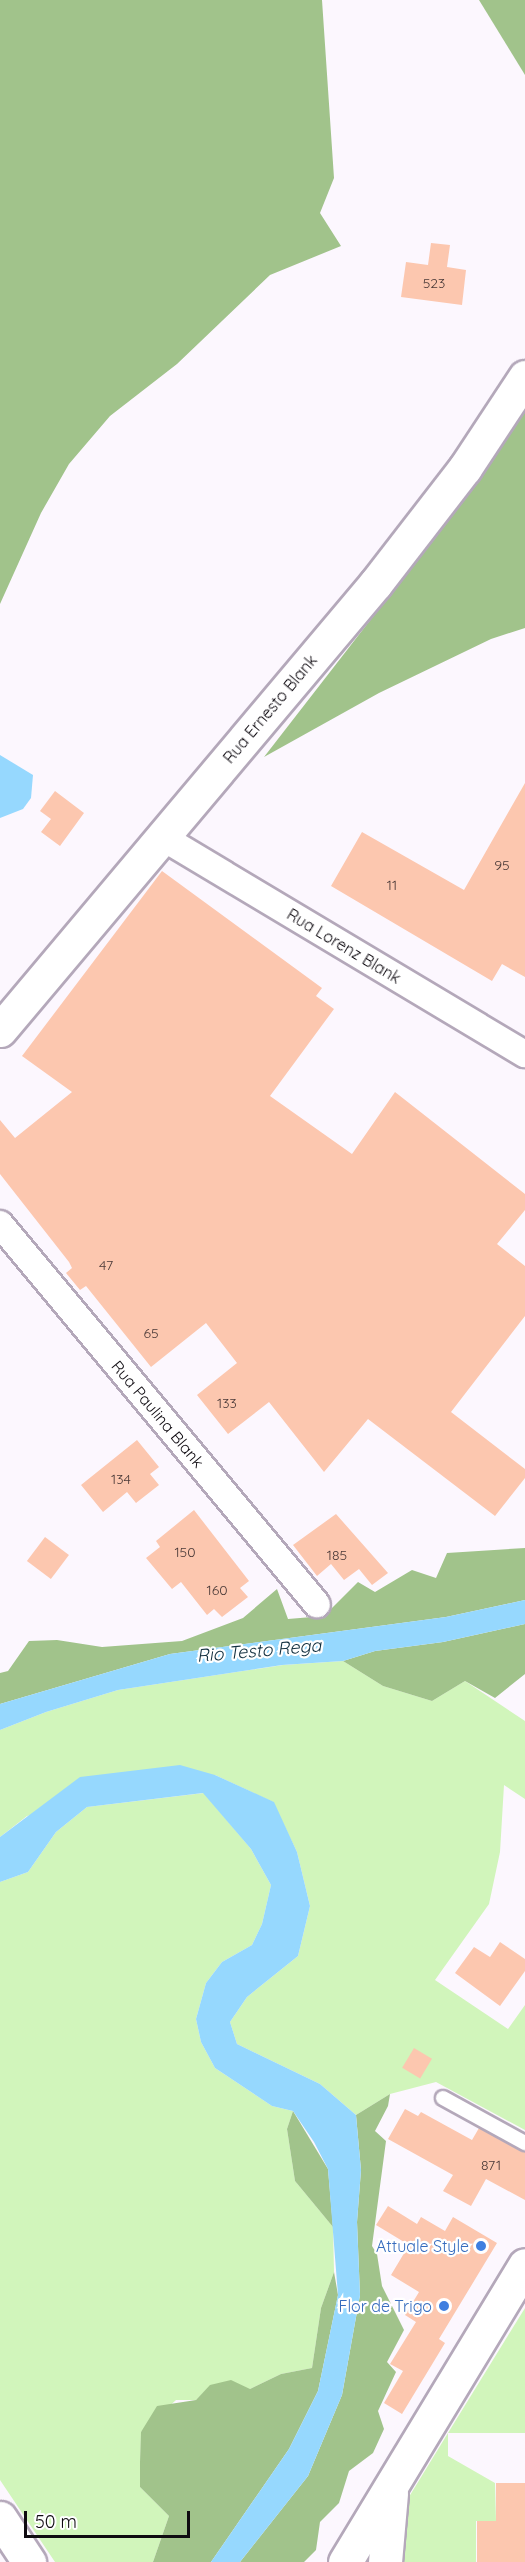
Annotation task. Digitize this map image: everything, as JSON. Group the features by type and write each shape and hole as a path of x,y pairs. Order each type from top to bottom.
{"street":[{"name":"Rua Ernesto Blank","path":"0,1030 420,528 525,377"},
{"name":"Rua Lorenz Blank","path":"162,837 525,1054"},
{"name":"Rua Paulina Blank","path":"0,1224 317,1604"},
{"path":"345,2562 525,2265"},
{"path":"385,2562 391,2485"},
{"path":"0,2518 29,2562"}],"lane":[{"path":"443,2098 525,2143"}],"green space":[{"path":"0,0 322,0 334,178 320,213 341,246 270,275 177,364 110,416 69,464 41,513 0,604"},
{"path":"479,0 525,0 525,75"},
{"path":"525,397 525,628 491,639 379,693 264,757 451,516"},
{"path":"525,1548 525,1600 446,1617 170,1654 0,1704 0,1673 8,1671 29,1641 57,1640 102,1647 182,1641 243,1618 277,1589 288,1619 324,1616 358,1582 375,1592 412,1570 436,1578 447,1553"},
{"path":"525,1624 525,1674 495,1698 465,1681 432,1701 383,1686 343,1661 375,1651 443,1642"},
{"path":"343,1661 383,1686 432,1701 465,1681 525,1721 525,1799 504,1785 500,1852 489,1904 435,1980 508,2029 525,2005 525,2130 436,2082 390,2094 356,2115 320,2084 237,2044 230,2022 247,1997 298,1956 310,1906 297,1852 273,1802 215,1775 27,1816 0,1837 0,1730 46,1712 118,1690 283,1665"},
{"path":"204,1793 251,1849 271,1885 262,1924 252,1945 222,1962 206,1983 196,2019 201,2042 215,2068 272,2106 293,2111 287,2129 295,2181 333,2227 334,2272 321,2308 312,2368 281,2374 250,2389 211,2385 196,2400 176,2400 141,2432 140,2487 169,2516 153,2562 55,2562 0,2480 0,1882 28,1872 56,1832 87,1807"},
{"path":"390,2094 388,2106 375,2131 386,2141 372,2246 377,2254 382,2286 404,2330 387,2362 396,2372 378,2411 384,2429 373,2453 349,2471 339,2503 320,2522 316,2550 304,2562 240,2562 308,2476 342,2395 360,2295 357,2222 361,2170 356,2115"},
{"path":"293,2111 328,2169 333,2227 295,2181 287,2129"},
{"path":"334,2272 338,2295 318,2391 289,2449 211,2562 153,2562 169,2516 140,2487 140,2462 141,2432 157,2406 196,2400 210,2385 231,2380 250,2389 281,2374 312,2368 321,2308"},
{"path":"525,2308 525,2433 448,2433"},
{"path":"448,2433 448,2456 495,2483 496,2521 476,2521 476,2562 398,2562 404,2505"}],"water":[{"path":"0,755 33,775 31,798 23,809 0,818"},
{"name":"Rio Testo Rega","path":"525,1600 525,1624 443,1642 375,1651 343,1661 282,1665 118,1690 46,1712 0,1730 0,1704 170,1654 446,1617"},
{"path":"180,1765 215,1775 274,1802 297,1852 310,1906 298,1956 247,1997 230,2022 237,2044 320,2084 356,2115 361,2170 357,2222 360,2295 342,2395 308,2476 240,2562 211,2562 289,2449 318,2391 338,2295 328,2169 314,2142 293,2111 272,2106 215,2068 201,2042 196,2019 206,1983 222,1962 252,1945 262,1924 271,1885 251,1849 203,1793 87,1807 56,1832 28,1872 0,1882 0,1837 80,1777"}],"building":[{"path":"431,243 450,245 447,267 466,270 462,305 401,297 406,262 428,265"},
{"path":"525,783 525,977 502,964 492,981 331,886 362,832 464,890"},
{"path":"55,791 84,813 60,846 41,832 51,819 40,811"},
{"path":"162,871 322,988 316,996 334,1009 270,1096 352,1154 395,1092 525,1194 525,1210 497,1244 525,1266 525,1316 451,1412 525,1469 525,1478 495,1516 368,1419 324,1472 269,1402 228,1434 197,1395 237,1363 206,1323 151,1367 86,1286 80,1290 66,1273 72,1268 69,1262 0,1174 0,1120 15,1138 72,1092 22,1056"},
{"path":"137,1440 159,1467 150,1474 159,1485 136,1503 127,1492 103,1512 81,1485"},
{"path":"194,1510 249,1581 240,1588 248,1597 222,1617 214,1609 207,1615 181,1582 172,1589 146,1558 160,1547 156,1541"},
{"path":"336,1514 388,1573 372,1585 359,1569 344,1580 331,1564 317,1576 293,1545"},
{"path":"45,1537 69,1555 51,1579 27,1561"},
{"path":"500,1942 525,1959 525,1971 500,2006 455,1973 474,1947 490,1957"},
{"path":"414,2048 432,2059 420,2079 402,2068"},
{"path":"405,2109 418,2116 421,2112 472,2140 479,2128 525,2152 525,2200 486,2179 471,2206 443,2191 453,2175 388,2139"},
{"path":"388,2206 417,2224 421,2217 445,2231 453,2217 497,2243 439,2339 445,2343 402,2414 384,2403 403,2371 390,2364 416,2322 405,2315 419,2292 391,2275 409,2245 376,2225"},
{"path":"496,2483 525,2483 525,2562 477,2562 477,2521 496,2521"}],"place":[{"name":"Attuale Style","path":"481,2246"},
{"name":"Flor de Trigo","path":"444,2306"}]}
